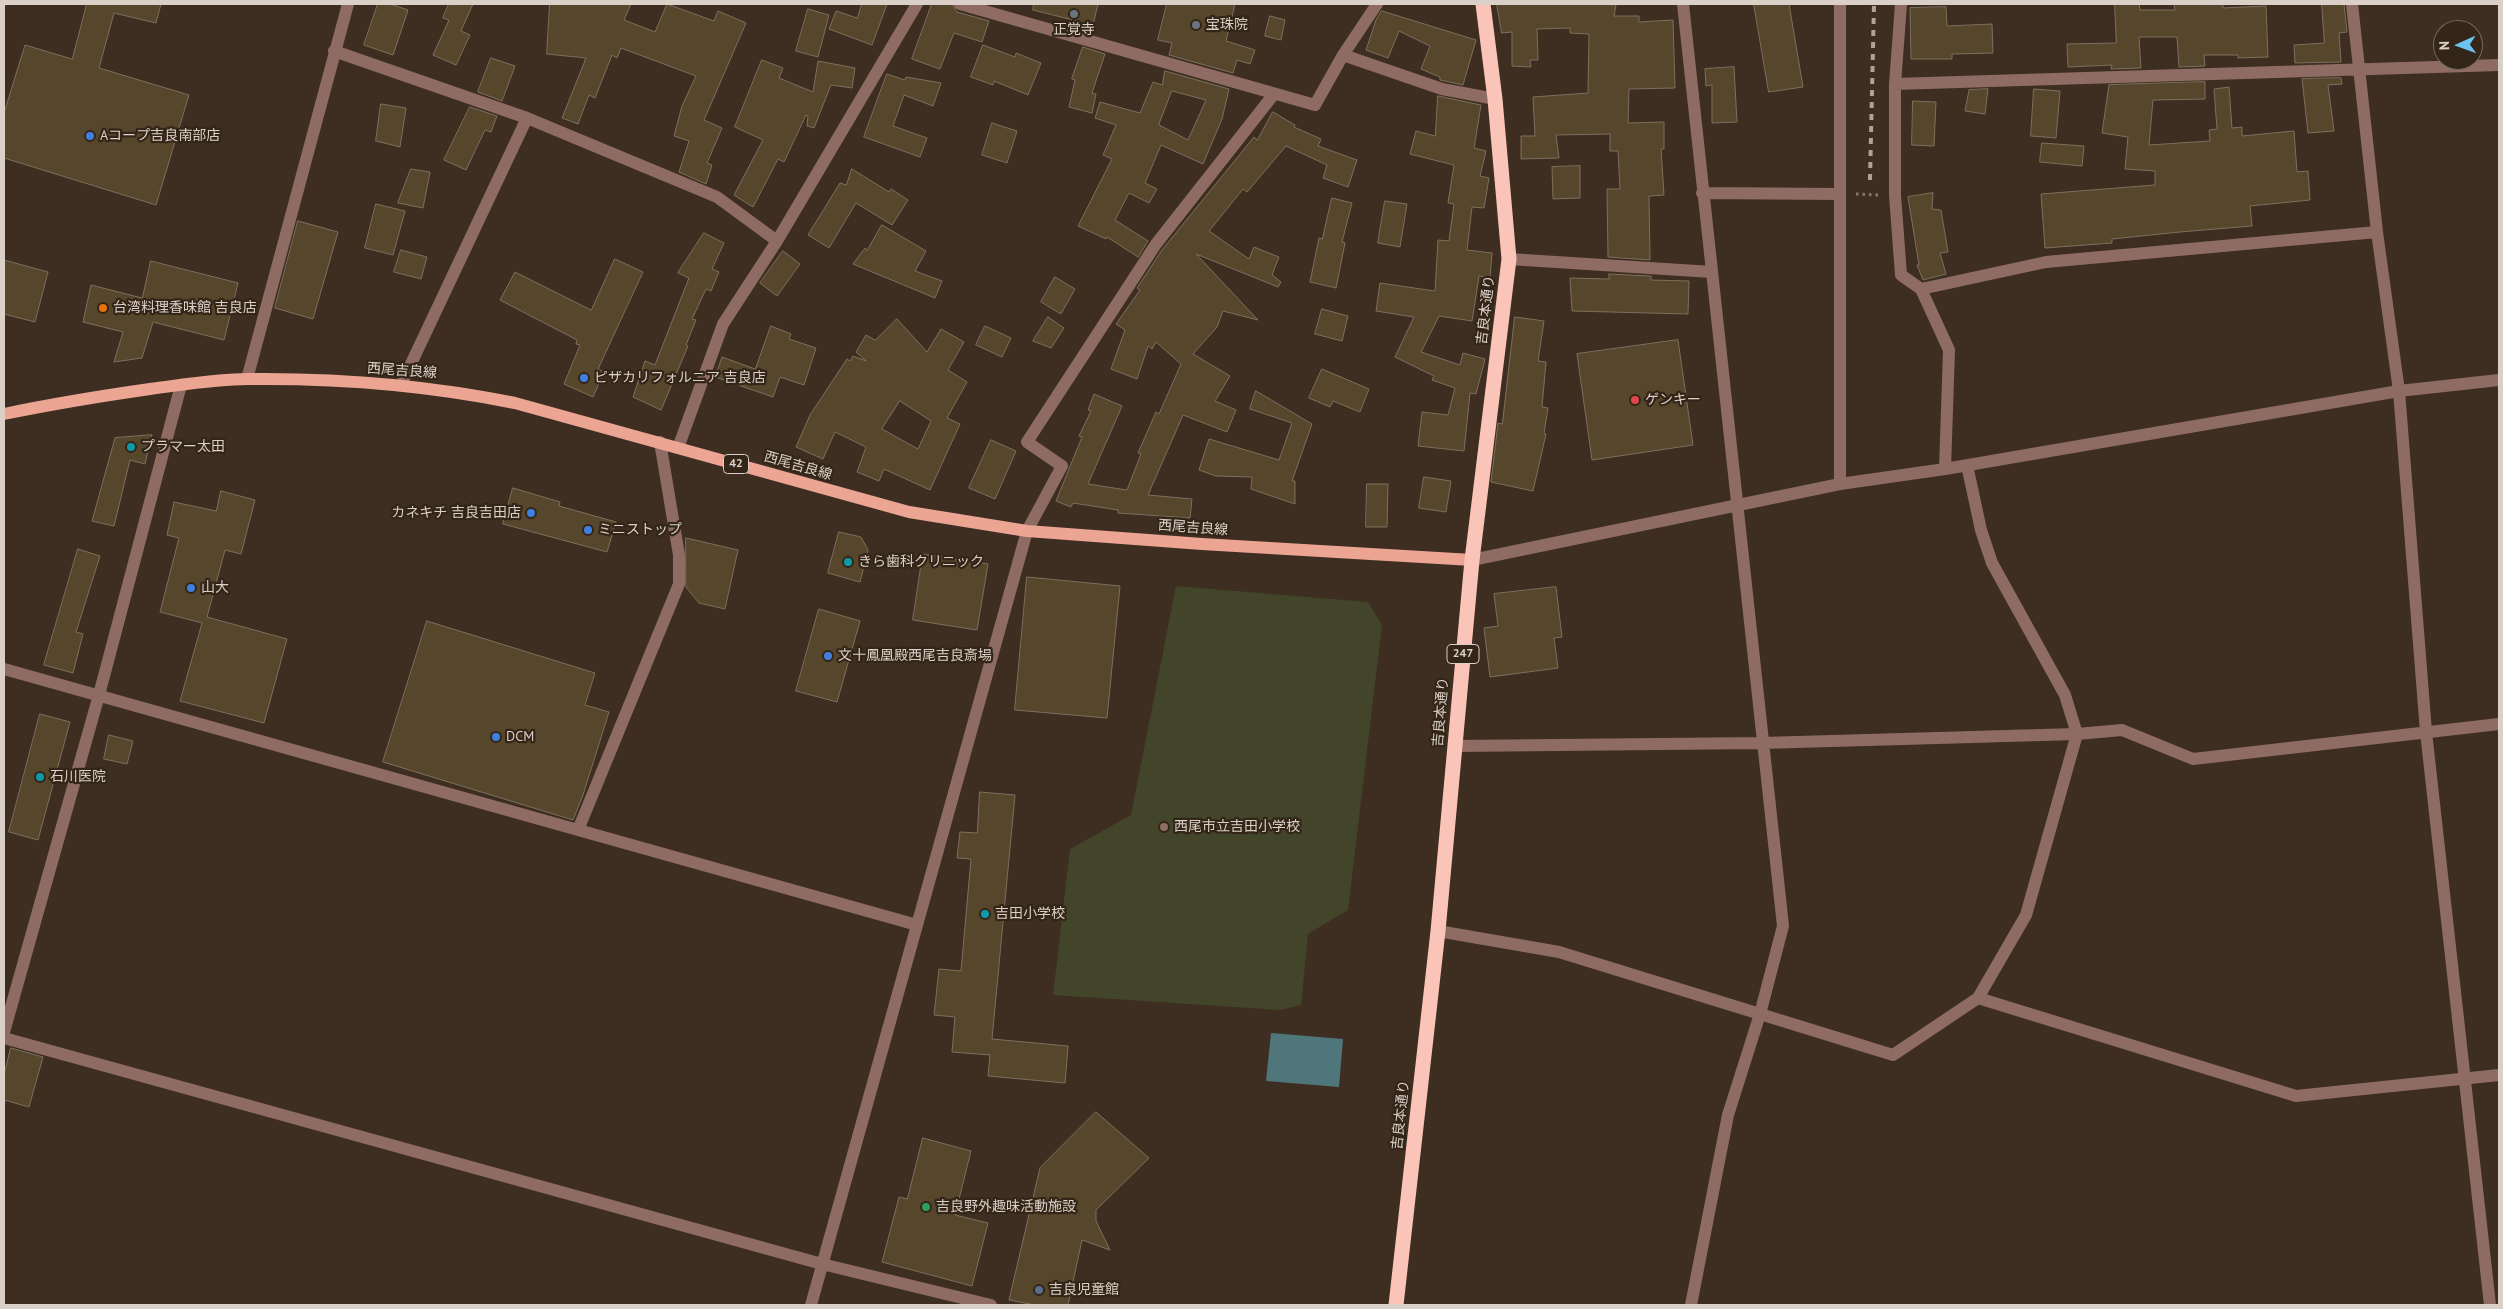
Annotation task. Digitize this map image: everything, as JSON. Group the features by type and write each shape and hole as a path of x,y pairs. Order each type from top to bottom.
{"highway":[{"name":"吉良本通り","path":"1396,1305 1438,931 1472,560 1509,259 1495,99 1483,4"}],"main road":[{"name":"西尾吉良線","path":"4,414 69,401 181,385 247,379 401,385 454,390 515,403 910,512 1027,531 1202,544 1472,560"}],"street":[{"path":"247,379 348,4"},
{"path":"678,448 723,324 777,242 917,4"},
{"path":"960,4 1315,105 1343,55 1376,4"},
{"path":"1683,4 1783,926 1760,1014 1728,1115 1691,1305"},
{"path":"1840,4 1840,484"},
{"path":"1900,4 1895,84 1895,195 1901,275 1921,289 1949,350 1946,469"},
{"path":"2352,4 2377,232 2399,391 2426,732 2490,1305"},
{"path":"334,51 527,118 717,197 777,242"},
{"path":"1343,55 1442,89 1495,99"},
{"path":"1895,84 2499,65"},
{"path":"811,1305 1027,531 1062,466 1027,442 1156,244 1274,94"},
{"path":"401,385 527,118"},
{"path":"1702,193 1840,194"},
{"path":"1921,289 2046,262 2377,232"},
{"path":"1509,259 1712,272"},
{"path":"1472,560 1840,484 1946,469 2399,391 2499,380"},
{"path":"4,1032 99,695 181,385"},
{"path":"578,830 679,584 679,555 660,442"},
{"path":"1438,931 1559,952 1893,1055 1978,998 2026,915 2077,734 2065,695 1992,563 1981,530 1967,465"},
{"path":"4,669 918,925"},
{"path":"1454,746 1762,743 2077,734 2122,730 2193,759 2499,724"},
{"path":"1978,998 2296,1096 2499,1075"},
{"path":"4,1038 822,1264 991,1305"}],"path":[{"path":"1840,194 1895,195"}],"green space":[{"path":"1176,586 1368,602 1382,625 1348,910 1308,934 1301,1005 1280,1010 1053,995 1070,849 1131,815"}],"water":[{"path":"1271,1033 1343,1039 1339,1087 1266,1081"}],"building":[{"name":"Aコープ吉良南部店","path":"87,4 161,4 156,23 114,13 99,68 189,95 156,205 4,158 4,113 25,45 72,59"},
{"path":"378,4 390,4 408,10 393,55 364,45"},
{"path":"449,4 473,4 461,31 470,35 456,65 433,55 449,20 443,18"},
{"path":"550,4 631,4 624,20 655,32 667,4 714,21 718,11 746,23 704,120 722,128 707,163 712,165 706,184 679,172 689,141 674,136 682,106 696,76 621,48 617,58 612,55 595,98 589,95 578,124 562,118 586,58 547,54"},
{"path":"862,4 887,4 872,45 829,29 836,11 857,18"},
{"path":"932,4 952,4 957,12 989,21 982,42 954,33 940,69 912,59"},
{"name":"正覚寺","path":"1034,4 1098,4 1093,25 1033,10"},
{"name":"宝珠院","path":"1167,4 1235,4 1226,41 1255,50 1250,64 1237,60 1233,73 1169,55 1172,43 1158,40"},
{"path":"1497,4 1616,5 1614,16 1639,16 1639,22 1673,20 1675,88 1629,89 1628,123 1664,122 1664,149 1661,149 1664,195 1649,196 1650,260 1608,257 1607,189 1620,189 1618,151 1610,151 1610,134 1556,135 1559,158 1521,159 1521,136 1535,136 1533,97 1588,93 1589,34 1570,33 1570,28 1537,29 1538,60 1530,60 1531,67 1512,66 1512,32 1502,33"},
{"path":"1754,4 1789,4 1803,87 1769,92"},
{"path":"2115,4 2139,4 2140,10 2175,10 2174,4 2223,4 2223,8 2266,6 2268,57 2238,58 2238,55 2204,55 2205,66 2179,67 2177,37 2139,37 2141,68 2111,69 2112,65 2068,67 2067,44 2116,43"},
{"path":"2322,4 2344,4 2347,32 2339,33 2341,62 2295,63 2294,45 2324,43"},
{"path":"1946,7 1947,26 1992,24 1993,53 1952,54 1952,59 1911,59 1910,8"},
{"path":"808,9 829,15 818,57 796,51"},
{"path":"1382,11 1476,40 1463,85 1440,80 1440,77 1421,69 1430,46 1399,31 1388,58 1366,50 1376,20"},
{"path":"1270,16 1285,20 1281,40 1265,36"},
{"path":"983,45 1015,57 1016,53 1041,63 1028,95 994,81 993,85 971,77"},
{"path":"1083,47 1105,54 1092,93 1096,94 1092,113 1069,107 1075,80 1072,79"},
{"path":"491,58 515,66 502,101 478,92"},
{"path":"762,60 783,68 779,78 813,92 818,61 855,68 852,88 831,85 814,128 807,126 808,116 806,115 784,162 778,159 753,207 734,195 763,140 735,127"},
{"path":"1734,67 1737,122 1712,123 1712,85 1706,86 1705,69"},
{"path":"1165,71 1229,89 1222,119 1203,164 1161,145 1145,183 1157,189 1149,203 1129,193 1115,220 1148,241 1138,257 1107,237 1106,239 1078,226 1112,159 1103,155 1116,125 1095,118 1100,102 1140,113 1153,82 1162,85","holes":["1172,91 1206,100 1188,140 1159,125"]},
{"path":"887,74 905,80 906,77 941,83 933,106 904,95 893,126 927,138 920,157 864,137"},
{"path":"2341,78 2342,84 2328,85 2334,131 2308,133 2302,79"},
{"path":"2205,82 2205,99 2153,100 2149,145 2210,141 2209,130 2217,129 2214,89 2229,87 2232,128 2242,127 2242,136 2294,131 2297,172 2308,171 2310,200 2250,206 2252,226 2112,239 2112,243 2045,248 2041,194 2155,185 2155,171 2125,169 2128,137 2102,133 2109,85"},
{"path":"1988,89 1985,114 1965,111 1969,90"},
{"path":"2034,89 2060,91 2056,138 2031,136"},
{"path":"1438,96 1481,105 1474,148 1486,151 1480,176 1489,178 1484,208 1472,207 1467,250 1492,253 1490,278 1479,276 1472,321 1439,316 1421,352 1460,365 1463,353 1485,359 1476,394 1470,393 1464,451 1418,446 1422,412 1448,415 1455,388 1432,380 1434,376 1395,357 1414,317 1376,311 1380,283 1435,291 1438,240 1449,241 1454,204 1448,203 1454,165 1410,154 1416,131 1435,136"},
{"path":"1913,101 1936,102 1934,146 1912,145"},
{"path":"381,104 406,108 400,147 376,141"},
{"path":"470,107 497,116 491,132 485,130 466,170 444,160"},
{"path":"1273,112 1295,125 1294,127 1321,139 1318,146 1357,160 1348,187 1323,178 1327,165 1286,146 1247,192 1243,189 1209,231 1249,259 1254,247 1279,257 1272,275 1281,282 1278,287 1196,254 1258,320 1223,311 1217,327 1193,354 1230,376 1215,401 1236,410 1227,432 1183,415 1148,495 1192,499 1190,518 1118,513 1118,510 1073,503 1071,507 1056,501 1082,437 1079,436 1091,411 1088,410 1094,394 1122,406 1088,484 1127,490 1141,454 1138,453 1156,412 1159,414 1181,364 1156,342 1152,349 1148,346 1137,379 1111,369 1125,330 1116,324 1140,290 1137,288 1162,250 1254,137 1257,140"},
{"path":"992,123 1017,131 1007,163 982,155"},
{"path":"2042,143 2084,146 2082,166 2040,162"},
{"path":"1580,166 1580,198 1553,199 1552,167"},
{"path":"411,169 430,172 423,208 398,203"},
{"path":"852,169 889,192 891,189 908,200 892,225 856,203 829,248 808,235 840,183 846,185"},
{"path":"1933,193 1932,209 1941,210 1948,252 1940,253 1946,274 1923,280 1917,265 1919,265 1908,197"},
{"path":"1332,198 1352,203 1342,242 1345,243 1336,288 1310,282 1319,238 1322,239"},
{"path":"1385,201 1407,204 1400,247 1378,243"},
{"path":"376,204 405,211 393,255 365,248"},
{"path":"298,221 338,232 313,319 275,308"},
{"path":"882,225 926,251 915,271 942,281 935,298 853,264 865,248 867,250"},
{"path":"704,233 724,243 712,269 719,272 711,291 706,289 692,319 696,320 686,345 688,346 661,410 633,397 645,361 655,365 689,278 678,273"},
{"path":"401,250 427,257 421,279 394,272"},
{"path":"783,251 800,264 777,296 760,283"},
{"path":"615,259 643,272 598,369 604,372 593,397 564,384 580,345 576,344 577,340 500,300 515,272 591,310"},
{"path":"4,260 48,272 35,322 4,314"},
{"path":"151,261 238,283 224,340 153,322 142,358 114,362 123,332 83,322 91,285 142,298"},
{"path":"1609,274 1651,276 1651,280 1689,281 1688,314 1572,311 1570,278 1609,279"},
{"path":"1055,277 1075,289 1061,314 1041,302"},
{"path":"1322,309 1348,316 1342,341 1315,334"},
{"path":"1048,317 1064,328 1051,348 1033,341"},
{"path":"1515,317 1544,321 1538,361 1546,362 1542,407 1548,408 1544,433 1546,434 1533,491 1491,482 1498,423 1502,424"},
{"path":"897,319 927,352 941,329 964,342 948,370 967,382 947,418 960,424 930,490 884,469 879,481 857,472 866,447 835,432 823,459 796,447 810,415 847,359 850,361 853,356 866,361 856,352 866,335 875,340","holes":["900,401 931,421 918,449 882,429"]},
{"path":"771,326 791,334 789,339 816,348 804,385 780,377 773,397 715,377 722,357 755,369"},
{"path":"985,326 1011,338 1002,357 976,345"},
{"name":"ゲンキー","path":"1678,340 1693,445 1592,460 1577,354"},
{"path":"1322,369 1369,389 1360,412 1333,401 1330,407 1309,398"},
{"path":"1256,391 1312,424 1292,481 1295,481 1295,504 1251,489 1252,477 1216,476 1199,470 1209,439 1279,460 1292,423 1250,409"},
{"path":"152,435 145,464 130,460 114,526 92,521 115,438"},
{"path":"991,440 1016,451 995,499 969,488"},
{"path":"1424,477 1451,481 1446,512 1419,508"},
{"path":"1367,484 1388,484 1387,527 1366,527"},
{"path":"513,488 560,502 559,506 616,522 607,552 503,524"},
{"path":"221,491 255,500 241,554 225,550 207,617 287,639 264,723 180,701 202,623 160,612 179,538 167,535 174,502 216,511"},
{"name":"きら歯科クリニック","path":"839,532 861,537 868,550 860,582 828,573"},
{"path":"686,538 738,550 725,609 699,603 686,587"},
{"path":"78,549 100,556 76,632 83,634 73,673 44,665"},
{"path":"923,554 988,564 977,630 913,620"},
{"path":"1027,577 1120,586 1107,718 1015,710"},
{"path":"1556,587 1562,637 1554,638 1558,668 1490,677 1484,628 1498,626 1494,594"},
{"name":"文十鳳凰殿西尾吉良斎場","path":"819,609 860,621 837,702 796,691"},
{"name":"DCM","path":"427,621 595,673 585,705 609,712 583,795 573,820 383,762"},
{"name":"石川医院","path":"40,714 70,722 38,840 9,832"},
{"path":"109,735 133,741 127,764 104,759"},
{"name":"吉田小学校","path":"980,792 1015,795 992,1039 1068,1046 1065,1083 988,1076 990,1055 952,1052 955,1017 934,1015 939,969 961,971 971,859 957,858 960,832 977,833"},
{"path":"11,1048 43,1057 29,1107 4,1100 4,1075"},
{"path":"1096,1112 1149,1158 1096,1210 1096,1221 1110,1250 1082,1240 1068,1305 1035,1305 1009,1300 1040,1168"},
{"name":"吉良野外趣味活動施設","path":"923,1138 971,1151 955,1215 988,1223 972,1286 882,1262 899,1197 907,1199"}],"railway":[{"path":"1870,180 1874,4"}],"place":[{"name":"正覚寺","path":"1074,14"},
{"name":"宝珠院","path":"1196,25"},
{"name":"Aコープ吉良南部店","path":"90,136"},
{"name":"台湾料理香味館 吉良店","path":"103,308"},
{"name":"ピザカリフォルニア 吉良店","path":"584,378"},
{"name":"ゲンキー","path":"1635,400"},
{"name":"プラマー太田","path":"131,447"},
{"name":"カネキチ 吉良吉田店","path":"531,513"},
{"name":"ミニストップ","path":"588,530"},
{"name":"きら歯科クリニック","path":"848,562"},
{"name":"山大","path":"191,588"},
{"name":"文十鳳凰殿西尾吉良斎場","path":"828,656"},
{"name":"DCM","path":"496,737"},
{"name":"石川医院","path":"40,777"},
{"name":"西尾市立吉田小学校","path":"1164,827"},
{"name":"吉田小学校","path":"985,914"},
{"name":"吉良野外趣味活動施設","path":"926,1207"},
{"name":"吉良児童館","path":"1039,1290"}]}
